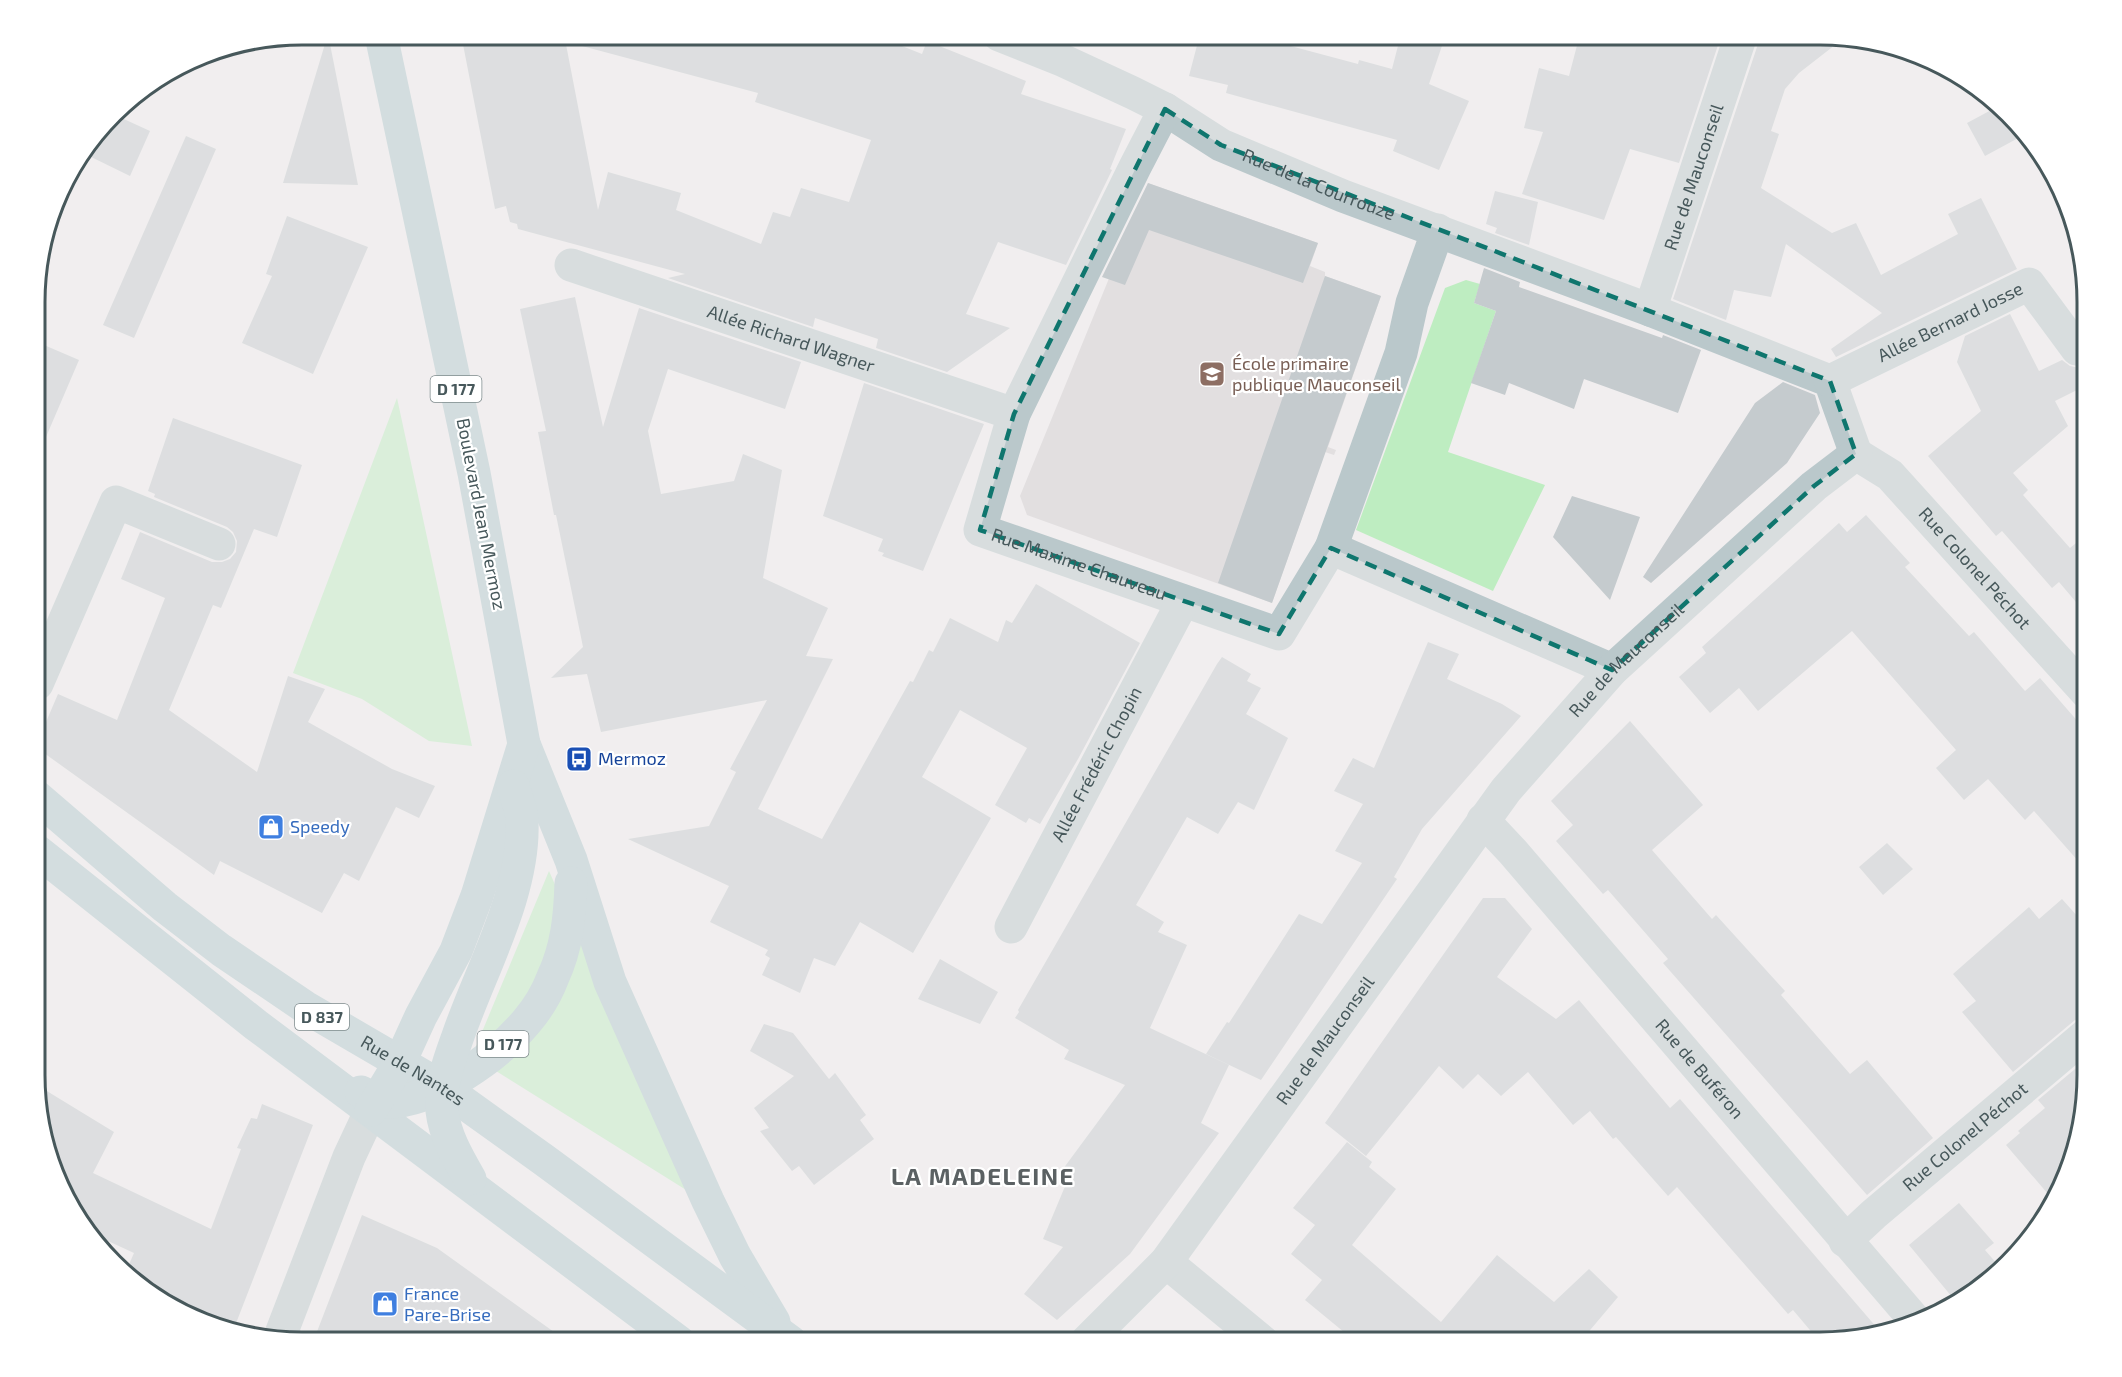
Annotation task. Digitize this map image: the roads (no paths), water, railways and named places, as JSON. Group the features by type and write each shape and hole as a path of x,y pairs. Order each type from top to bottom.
{"main road":[{"name":"Boulevard Jean Mermoz","path":"369,1114 405,1051 460,940 477,896 524,744 474,473 383,45"},
{"path":"524,744 571,861 610,982 735,1256 783,1332"},
{"name":"D 177","path":"469,1176 449,1139 445,1125 442,1087 465,1016 512,892 521,852 522,819 512,781"},
{"name":"Rue de Nantes","path":"45,804 165,907 221,950 305,1007 405,1051 442,1087 777,1332"},
{"name":"D 837","path":"45,856 256,1025 322,1073"},
{"name":"D 177","path":"322,1073 369,1114 387,1102 418,1096 442,1087 467,1073 503,1043 526,1022 541,1002 563,952 570,919 571,861"},
{"path":"369,1114 469,1176 665,1332"}],"street":[{"name":"Rue de la Courrouze","path":"1025,45 1165,110 1221,145 1343,196 1650,310"},
{"name":"Rue de Mauconseil","path":"1650,310 1737,45"},
{"name":"Rue Maxime Chauveau","path":"1165,110 1014,414 980,530 1279,634 1330,548 1401,353 1412,303 1438,231"},
{"name":"Allée Richard Wagner","path":"571,265 1014,414"},
{"name":"Allée Bernard Josse","path":"1830,381 2029,284 2077,349"},
{"path":"1650,310 1830,381 1856,454"},
{"name":"Rue de Mauconseil","path":"1096,1332 1166,1262 1506,790 1611,670 1814,486 1856,454"},
{"name":"Rue Colonel Péchot","path":"1856,454 1890,475 2077,682"},
{"path":"45,666 116,502 219,544"},
{"path":"1330,548 1611,670"},
{"name":"Allée Frédéric Chopin","path":"1011,927 1183,601"},
{"name":"Rue de Buféron","path":"1483,820 1910,1315"},
{"name":"Rue Colonel Péchot","path":"1845,1241 2077,1042"},
{"path":"282,1331 369,1114"},
{"path":"1166,1262 1251,1332"}],"place":[{"name":"École primaire publique Mauconseil","path":"1212,374"},
{"name":"Mermoz","path":"579,759"},
{"name":"Speedy","path":"271,827"},
{"name":"France Pare-Brise","path":"385,1304"}],"district":[{"name":"LA MADELEINE","path":"983,1177"}]}
